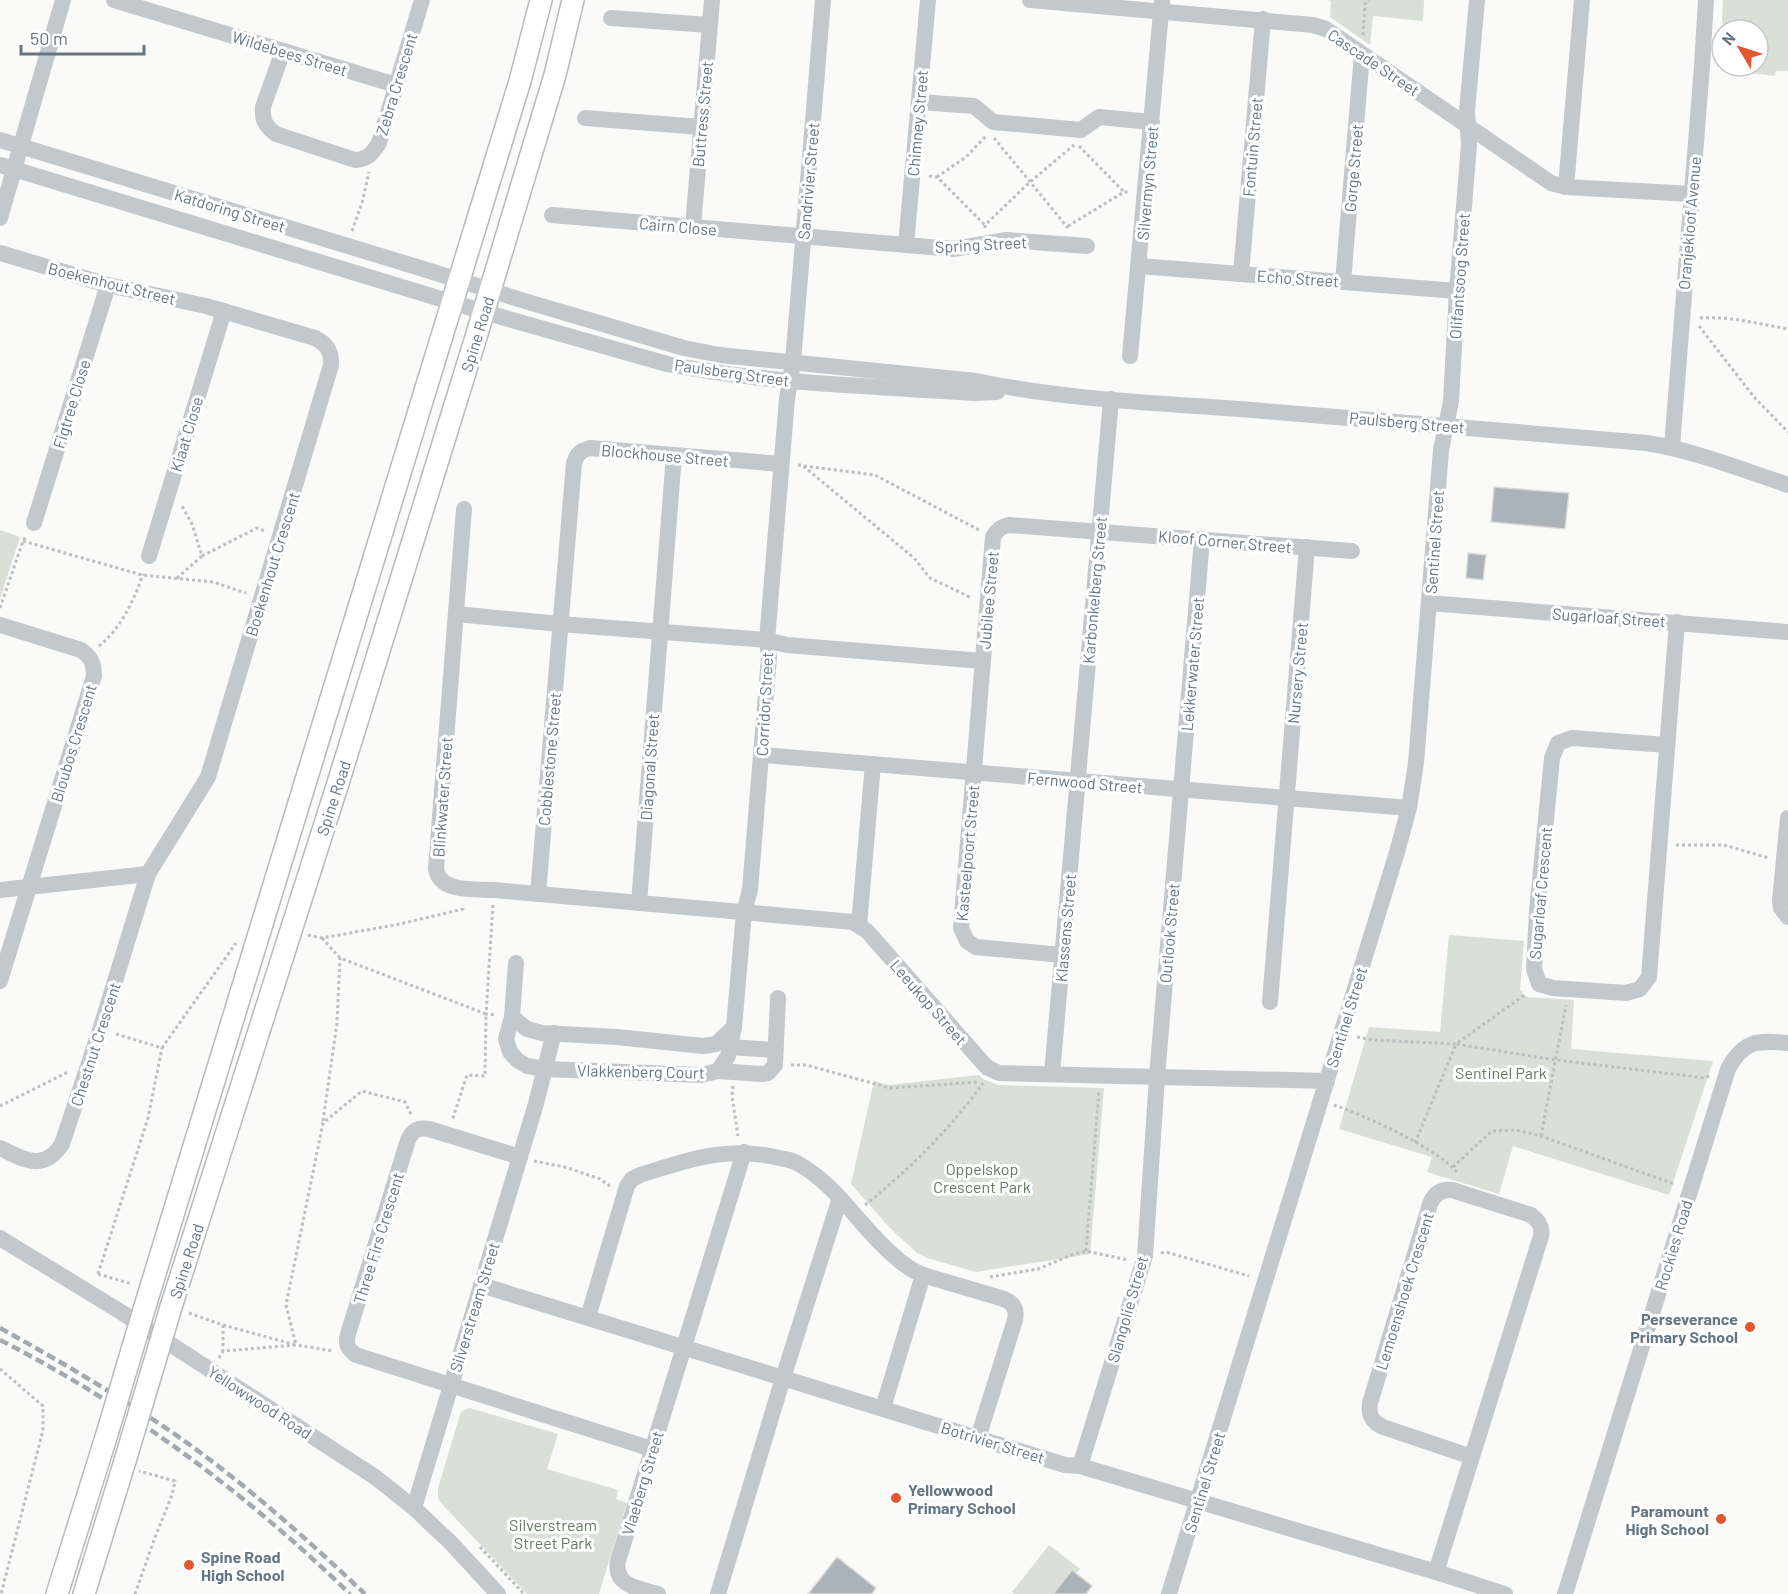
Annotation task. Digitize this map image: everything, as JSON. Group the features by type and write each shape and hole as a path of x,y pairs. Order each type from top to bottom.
{"main road":[{"name":"Spine Road","path":"57,1594 107,1434 142,1294 453,302 520,81 541,0"},
{"name":"Spine Road","path":"84,1594 130,1465 179,1310 339,780 484,312 555,75 573,0"}],"street":[{"path":"0,218 7,167 21,146 63,0"},
{"name":"Wildebees Street","path":"114,0 396,85"},
{"name":"Zebra Crescent","path":"283,51 263,106 263,116 268,128 276,134 355,160 369,157 379,143 422,0"},
{"name":"Buttress Street","path":"693,227 711,0"},
{"name":"Sandrivier Street","path":"788,381 792,362 804,237 823,0"},
{"name":"Chimney Street","path":"906,245 928,0"},
{"name":"Cascade Street","path":"1030,0 1162,5 1319,26 1545,180 1566,187 1692,194"},
{"name":"Olifantsoog Street","path":"1446,425 1451,401 1469,145 1467,111 1477,0"},
{"path":"1566,187 1582,0"},
{"name":"Oranjekloof Avenue","path":"1672,447 1706,0"},
{"name":"Silvermyn Street","path":"1130,356 1162,5"},
{"path":"611,18 709,25"},
{"name":"Fontuin Street","path":"1241,274 1263,19"},
{"name":"Gorge Street","path":"1343,282 1362,54"},
{"path":"920,102 974,106 993,123 1081,130 1099,117 1152,122"},
{"path":"585,118 701,127"},
{"name":"Katdoring Street","path":"0,140 459,280"},
{"name":"Katdoring Street","path":"7,167 453,302"},
{"name":"Cairn Close","path":"552,215 804,237"},
{"name":"Spring Street","path":"804,237 953,249 1007,240 1087,246"},
{"name":"Boekenhout Street","path":"0,253 108,285 224,311"},
{"name":"Echo Street","path":"1139,266 1457,291"},
{"name":"Paulsberg Street","path":"459,280 684,348 720,355 975,381 1019,390 1111,399 1647,443 1672,447 1788,485"},
{"name":"Figtree Close","path":"34,523 108,285"},
{"name":"Paulsberg Street","path":"453,302 667,364 788,381 975,393 1019,390"},
{"name":"Kiaat Close","path":"149,556 224,311"},
{"name":"Boekenhout Crescent","path":"148,874 208,777 331,365 328,349 315,338 224,311"},
{"name":"Corridor Street","path":"734,1027 744,912 750,890 770,657 767,640 788,381"},
{"name":"Karbonkelberg Street","path":"1078,781 1111,399"},
{"name":"Sentinel Street","path":"1169,1594 1409,808 1416,763 1441,450 1446,425"},
{"name":"Blockhouse Street","path":"560,624 574,463 580,452 590,448 781,464"},
{"name":"Diagonal Street","path":"639,903 674,455"},
{"name":"Blinkwater Street","path":"464,508 436,869 439,878 446,884 465,888 538,894"},
{"name":"Jubilee Street","path":"974,773 993,537 1000,527 1009,525 1098,531"},
{"name":"Kloof Corner Street","path":"1098,531 1352,551"},
{"name":"Lekkerwater Street","path":"1182,790 1202,539"},
{"name":"Nursery Street","path":"1270,1002 1307,548"},
{"name":"Sugarloaf Street","path":"1429,603 1788,632"},
{"path":"456,614 983,661"},
{"name":"Sugarloaf Crescent","path":"1667,745 1572,738 1558,743 1552,758 1537,910 1534,969 1539,984 1553,988 1626,993 1640,989 1649,977 1677,622"},
{"name":"Cobblestone Street","path":"538,894 560,624"},
{"path":"0,625 81,650 88,655"},
{"name":"Bloubos Crescent","path":"29,887 94,676 94,667 88,655"},
{"name":"Fernwood Street","path":"761,755 1409,808"},
{"path":"538,894 846,920 859,925 873,764"},
{"name":"Kasteelpoort Street","path":"974,773 961,928 964,937 976,947 1063,955"},
{"name":"Klassens Street","path":"1052,1074 1078,781"},
{"name":"Outlook Street","path":"1157,1077 1182,790"},
{"path":"1788,818 1780,901 1781,908 1788,917"},
{"path":"0,890 148,874"},
{"name":"Chestnut Crescent","path":"0,1148 28,1161 38,1162 57,1152 62,1144 148,874"},
{"path":"0,981 29,887"},
{"name":"Leeukop Street","path":"859,925 988,1068 999,1073 1327,1081"},
{"path":"512,1017 516,963"},
{"path":"718,1071 768,1073 774,1065 778,998"},
{"name":"Vlakkenberg Court","path":"512,1017 527,1029 542,1033 703,1046 716,1044 734,1027 729,1056 718,1071 701,1075 545,1069 527,1066 510,1052 506,1039 512,1017"},
{"path":"545,1069 554,1033"},
{"name":"Rockies Road","path":"1565,1594 1728,1069 1735,1056 1750,1045 1768,1041 1788,1043"},
{"path":"729,1047 775,1050"},
{"name":"Silverstream Street","path":"414,1508 545,1069"},
{"name":"Slangolie Street","path":"1080,1466 1144,1256 1157,1077"},
{"path":"418,1128 429,1129 520,1157"},
{"name":"Three Firs Crescent","path":"350,1350 347,1345 348,1334 408,1140 413,1131 418,1128"},
{"path":"588,1317 629,1183 640,1175 696,1157 730,1152 758,1153 795,1162 829,1187 880,1243 911,1269 923,1275 1009,1301 1015,1308 1016,1314 978,1438"},
{"name":"Vlaeberg Street","path":"658,1594 626,1584 619,1576 617,1567 744,1152"},
{"name":"Lemoenshoek Crescent","path":"1436,1572 1472,1457 1542,1232 1540,1223 1531,1215 1447,1190 1436,1194 1430,1204 1370,1403 1369,1413 1373,1421 1383,1427 1472,1457"},
{"path":"718,1594 840,1198"},
{"name":"Yellowwood Road","path":"0,1238 122,1312 375,1477 414,1508 452,1544 498,1594"},
{"path":"883,1408 923,1275"},
{"name":"Botrivier Street","path":"481,1285 1065,1465 1080,1466 1505,1594"},
{"path":"350,1350 357,1355 451,1386 652,1449"}],"path":[{"path":"1362,54 1366,1"},
{"path":"937,177 966,157 990,133 1068,226 1070,244"},
{"path":"983,244 985,225 1030,182 1076,144 1124,192"},
{"path":"349,238 369,176 368,167"},
{"path":"913,174 937,177 985,225"},
{"path":"1068,226 1124,192 1146,191"},
{"path":"1700,318 1735,319 1788,329"},
{"path":"1699,326 1754,397 1788,432"},
{"path":"781,464 875,475 993,537"},
{"path":"802,465 914,558 930,578 972,598 988,599"},
{"path":"171,486 192,524 202,556"},
{"path":"177,578 202,556 257,528 281,535"},
{"path":"0,608 23,541"},
{"path":"88,655 111,637 135,598 149,556"},
{"path":"1659,845 1724,845 1784,862"},
{"path":"301,933 321,938 400,924 463,909 465,888"},
{"path":"447,1135 466,1075 485,1076 486,1014 494,890"},
{"path":"96,1279 148,1118 162,1048 242,934"},
{"path":"321,938 340,958 486,1014 512,1017"},
{"path":"296,1345 286,1305 323,1123 337,1023 340,958"},
{"path":"1415,1143 1456,1044 1539,984"},
{"path":"1541,1136 1569,989"},
{"path":"100,1030 162,1048"},
{"path":"1341,1033 1372,1040 1456,1044 1556,1060 1705,1078 1728,1069"},
{"path":"806,1065 890,1088 984,1081 966,1107 909,1166 854,1213"},
{"path":"735,1073 732,1096 738,1134 744,1152"},
{"path":"0,1106 62,1074"},
{"path":"1086,1251 1099,1076"},
{"path":"323,1123 362,1091 405,1102 418,1128"},
{"path":"1344,1108 1436,1154 1453,1167 1459,1175"},
{"path":"1453,1167 1492,1131 1516,1130 1541,1136 1665,1182 1691,1189"},
{"path":"520,1157 565,1167 600,1179 624,1195"},
{"path":"973,1290 977,1279 1038,1269 1086,1251 1127,1260 1166,1252 1265,1282"},
{"path":"98,1274 142,1294"},
{"path":"179,1310 296,1345 335,1352 350,1350"},
{"path":"219,1358 224,1351 223,1325"},
{"path":"224,1351 296,1345"},
{"path":"0,1369 43,1406 43,1430 1,1594"},
{"path":"130,1465 175,1481 172,1495 135,1594"},
{"path":"480,1547 524,1594"}],"green space":[{"path":"1328,0 1424,0 1423,21 1373,16 1370,45 1330,17 1331,1"},
{"path":"1723,0 1788,0 1788,71 1776,71 1775,76 1770,75 1770,18 1722,18"},
{"path":"0,530 20,537 0,599"},
{"name":"Sentinel Park","path":"1449,935 1524,941 1520,990 1527,997 1574,1000 1571,1049 1713,1061 1669,1195 1513,1146 1499,1194 1427,1172 1432,1157 1339,1129 1369,1027 1440,1032"},
{"name":"Oppelskop Crescent Park","path":"978,1075 999,1085 1104,1088 1090,1254 976,1272 927,1258 917,1253 890,1228 851,1184 874,1081 889,1085"},
{"name":"Silverstream Street Park","path":"470,1408 558,1434 547,1469 618,1490 616,1499 627,1503 599,1594 527,1594 440,1502 438,1488 460,1415 462,1411"},
{"path":"1049,1545 1080,1569 1076,1573 1072,1570 1053,1594 1014,1594 1012,1592"}],"building":[{"path":"1494,487 1569,493 1565,529 1491,522"},
{"path":"1468,553 1486,555 1483,580 1466,578"},
{"path":"837,1557 876,1588 872,1594 808,1594"},
{"path":"1072,1570 1092,1586 1086,1594 1053,1594"}],"railway":[{"path":"0,1328 111,1393 201,1453 273,1511 365,1594"},
{"path":"0,1340 94,1393 184,1454 270,1521 350,1594"}],"place":[{"name":"Perseverance Primary School","path":"1750,1327"},
{"name":"Yellowwood Primary School","path":"896,1498"},
{"name":"Paramount High School","path":"1721,1519"},
{"name":"Spine Road High School","path":"189,1565"}]}
